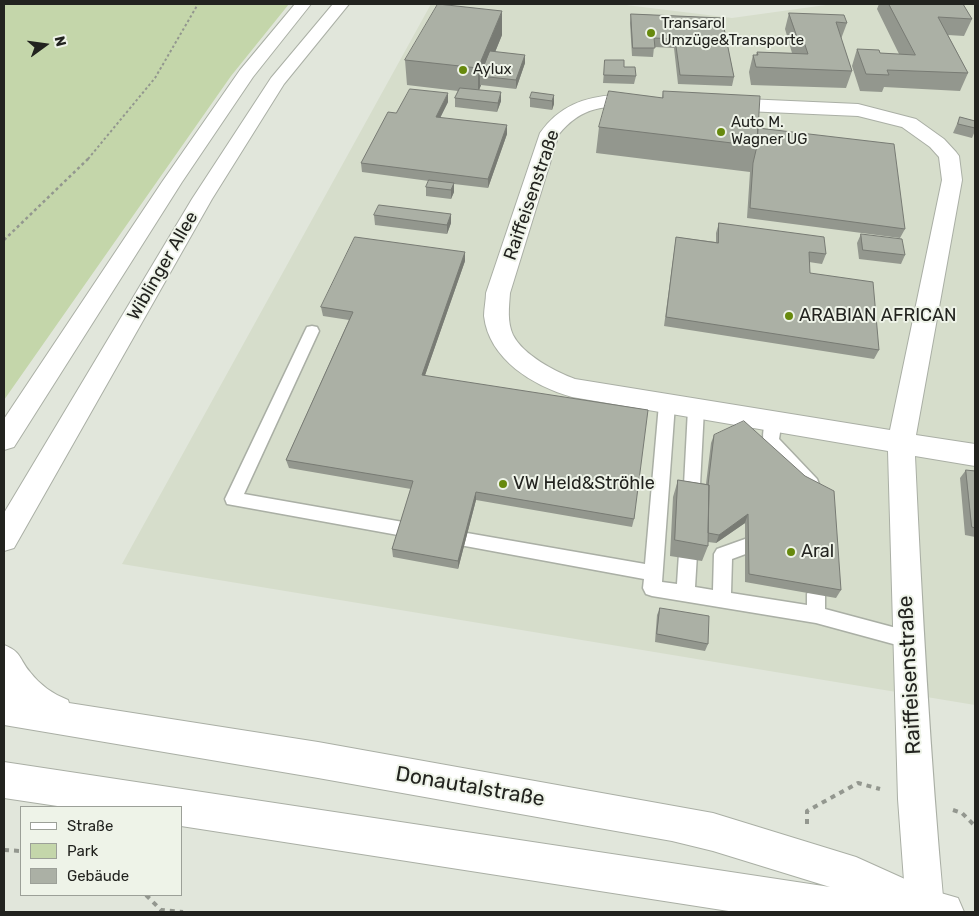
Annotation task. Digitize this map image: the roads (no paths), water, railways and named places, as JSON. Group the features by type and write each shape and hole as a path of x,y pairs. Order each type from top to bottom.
{"main road":[{"name":"Wiblinger Allee","path":"4,440 177,175 246,74 303,4"},
{"name":"Wiblinger Allee","path":"6,537 202,199 278,82 340,4"},
{"name":"Raiffeisenstraße","path":"666,102 602,101 567,112 550,133 498,293 496,315 501,336 512,352 546,378 572,388 901,442"},
{"name":"Raiffeisenstraße","path":"704,103 858,110 887,116 909,123 924,132 949,156 952,180 901,442 916,799 934,910"},
{"path":"901,442 975,455"},
{"path":"4,660 15,680 28,695 47,709 76,720"},
{"name":"Donautalstraße","path":"4,708 672,823 713,832 856,876 934,910"},
{"path":"4,780 173,806"},
{"path":"182,807 808,904 871,911 934,910"}],"lane":[{"path":"312,331 233,499 654,573"},
{"path":"667,404 652,588 816,615 908,639"},
{"path":"685,594 696,409"},
{"path":"774,420 771,441 812,486 813,491"},
{"path":"722,599 723,554 745,547"},
{"path":"816,594 816,615"}],"place":[{"name":"Transarol Umzüge&Transporte","path":"651,33"},
{"name":"Aylux","path":"463,70"},
{"name":"Auto M. Wagner UG","path":"721,132"},
{"name":"ARABIAN AFRICAN","path":"789,316"},
{"name":"VW Held&Ströhle","path":"503,484"},
{"name":"Aral","path":"791,552"}]}
